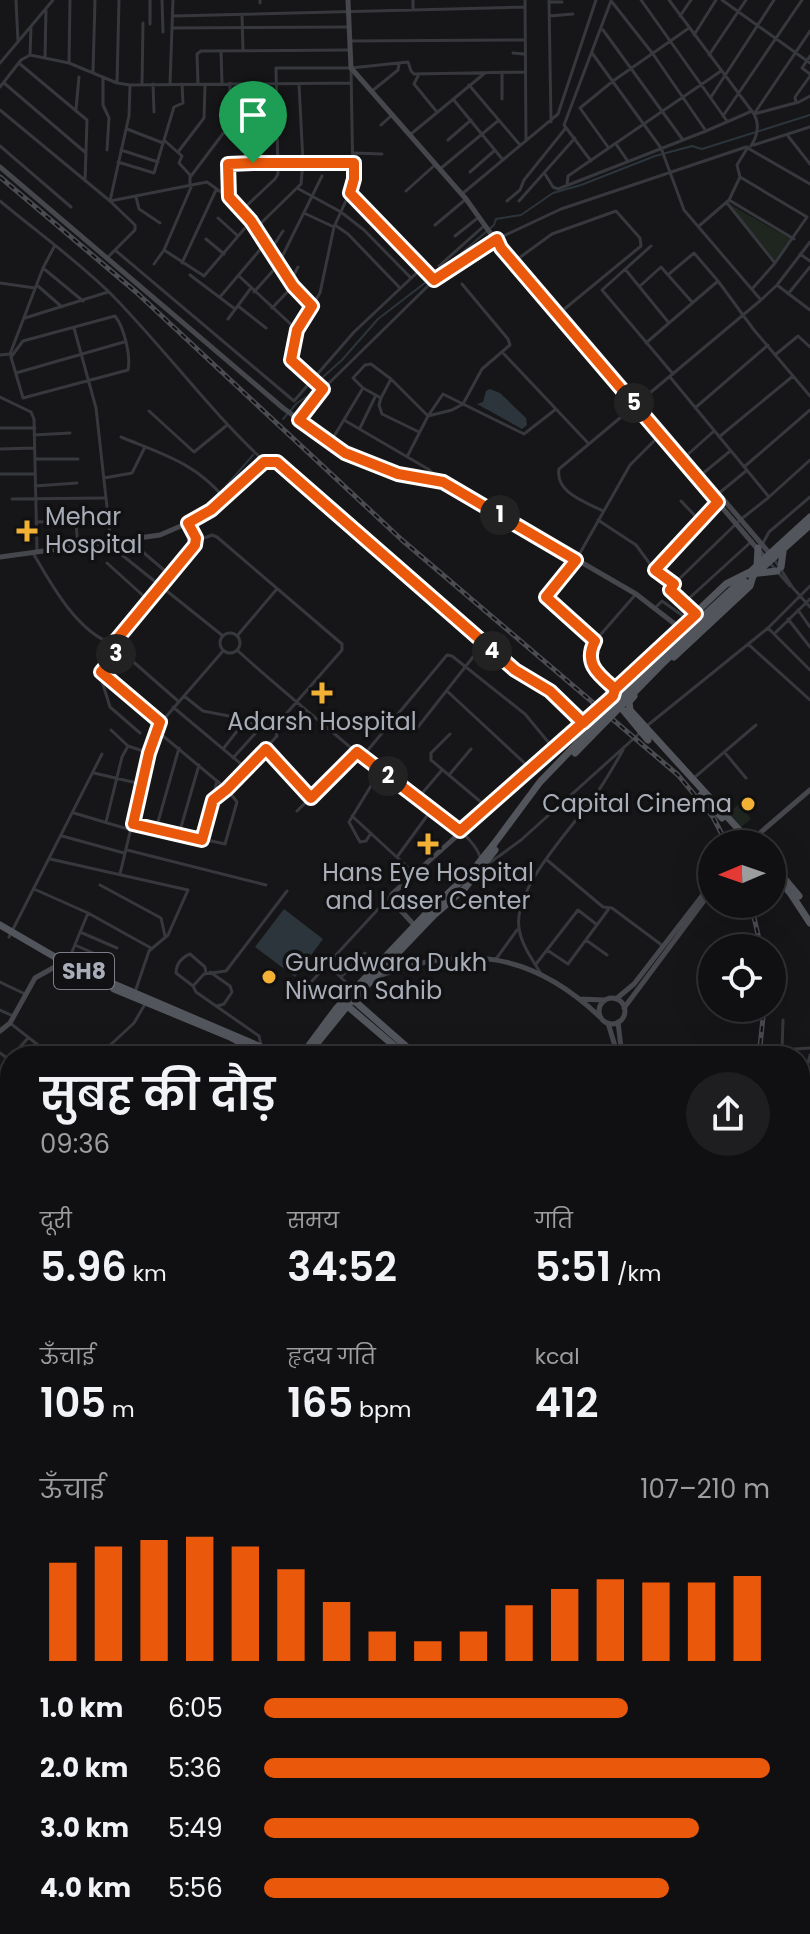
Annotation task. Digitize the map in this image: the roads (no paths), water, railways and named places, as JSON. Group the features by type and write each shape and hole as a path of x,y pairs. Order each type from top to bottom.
{"main road":[{"path":"737,830 614,693 726,584 779,569 781,549 810,517"},
{"path":"309,1046 349,998 481,865 540,782 670,647 810,525"},
{"path":"737,830 646,731 630,710 629,702 750,586 761,547 781,549"},
{"path":"786,879 810,913"},
{"path":"786,888 810,923"},
{"path":"0,928 64,964 145,1003 173,1010"},
{"path":"317,1046 349,998 375,977 418,928"},
{"name":"SH8","path":"64,964 135,992 246,1046"},
{"path":"349,998 394,1046"},
{"path":"349,998 405,1046"}],"street":[{"path":"16,0 18,42"},
{"path":"0,63 53,0"},
{"path":"69,63 70,0"},
{"path":"93,72 95,0"},
{"path":"117,83 119,0"},
{"path":"150,0 150,24"},
{"path":"162,0 163,32"},
{"path":"170,84 173,0"},
{"path":"322,388 291,360 297,330 320,293 335,226 354,179 348,0"},
{"path":"413,0 413,9"},
{"path":"525,0 526,141"},
{"path":"435,225 503,160 551,122 563,103 596,0"},
{"path":"507,201 520,190 524,180 565,129 611,0"},
{"path":"611,0 706,131"},
{"path":"641,0 727,121"},
{"path":"669,0 753,112 758,124 757,136 737,165 740,177 728,202 699,226"},
{"path":"680,16 691,0"},
{"path":"694,35 719,0 809,60 802,69 810,75 795,97 796,103"},
{"path":"709,55 746,0"},
{"path":"711,97 774,0"},
{"path":"723,116 802,0"},
{"path":"551,122 549,1 562,2"},
{"path":"173,16 525,7"},
{"path":"45,58 46,10"},
{"path":"549,16 573,14"},
{"path":"242,15 243,51"},
{"path":"142,85 143,23"},
{"path":"31,26 30,55 2,85 86,153"},
{"path":"172,28 349,27"},
{"path":"602,28 683,140"},
{"path":"609,148 580,108 689,28"},
{"path":"753,112 810,31"},
{"path":"350,41 524,40"},
{"path":"198,84 199,51 350,50"},
{"path":"221,51 222,83"},
{"path":"513,53 524,54"},
{"path":"592,53 662,150 680,204 761,300"},
{"path":"30,55 69,63 103,78 130,85 351,83"},
{"path":"242,210 275,179 278,163 274,72 277,68 351,68 409,62 411,73 420,74 525,72"},
{"path":"372,91 398,70 399,63"},
{"path":"19,64 88,122 85,181"},
{"path":"351,68 464,196 793,588 808,600 810,607"},
{"path":"567,185 567,177 721,71"},
{"path":"411,134 485,72"},
{"path":"502,72 502,99"},
{"path":"420,74 414,84 437,112"},
{"path":"76,110 79,77"},
{"path":"103,78 103,105 109,118 107,150"},
{"path":"178,152 204,118 205,83"},
{"path":"230,83 230,112"},
{"path":"253,163 254,83"},
{"path":"153,84 154,112"},
{"path":"118,162 152,173 174,107 183,101 182,84"},
{"path":"255,229 301,184 303,162 299,84"},
{"path":"110,201 127,129 130,85"},
{"path":"469,85 520,145"},
{"path":"545,174 554,189 627,160 662,150 727,121 796,103 810,96"},
{"path":"453,99 503,160"},
{"path":"0,110 136,226 107,258"},
{"path":"191,176 237,115 253,114"},
{"path":"381,125 392,115"},
{"path":"448,140 471,120"},
{"path":"406,191 499,120"},
{"path":"299,420 322,388 431,277 497,239 561,209 810,127"},
{"path":"127,129 163,141 178,152 182,157 179,163 191,176 192,183 164,250 154,264"},
{"path":"565,129 591,161"},
{"path":"787,135 810,164"},
{"path":"519,201 575,138"},
{"path":"616,144 627,160"},
{"path":"0,146 71,207"},
{"path":"748,147 810,184"},
{"path":"121,150 158,162"},
{"path":"470,172 495,150"},
{"path":"353,153 382,154"},
{"path":"222,164 354,163"},
{"path":"228,164 229,197"},
{"path":"0,167 283,408 330,443 345,453 398,474 443,482"},
{"path":"228,319 278,265 306,214 322,176"},
{"path":"740,177 807,217 794,239 752,289"},
{"path":"110,201 204,180 242,210 291,284 312,306"},
{"path":"297,188 341,212 378,243 411,278"},
{"path":"182,263 217,189"},
{"path":"350,193 431,277"},
{"path":"136,197 139,209 160,223"},
{"path":"0,201 108,292 226,426 264,462 277,462 522,676 557,697 583,723"},
{"path":"728,202 794,239"},
{"path":"728,202 775,263"},
{"path":"516,261 552,234 618,212 642,241 641,246 560,312"},
{"path":"306,214 348,234 400,288"},
{"path":"455,236 479,217"},
{"path":"218,218 238,236"},
{"path":"164,250 204,276 251,221"},
{"path":"439,266 487,227"},
{"path":"270,251 283,231"},
{"path":"206,239 224,254"},
{"path":"603,511 564,490 558,478 561,467 761,300 777,285 810,242"},
{"path":"220,297 265,244"},
{"path":"651,246 602,290 769,497"},
{"path":"0,355 10,354 54,247"},
{"path":"115,250 293,401 298,400 354,332 423,267"},
{"path":"669,274 694,253 810,396"},
{"path":"800,254 810,261"},
{"path":"272,308 291,284 298,267"},
{"path":"640,286 660,267 693,303"},
{"path":"788,294 810,267"},
{"path":"43,268 83,301"},
{"path":"625,268 669,323"},
{"path":"190,275 266,328"},
{"path":"239,276 297,330"},
{"path":"646,343 718,281"},
{"path":"0,283 36,286 62,307"},
{"path":"428,416 463,404 479,373 510,345 462,284"},
{"path":"777,285 809,308"},
{"path":"25,318 108,292"},
{"path":"115,316 125,342 130,365 128,370 25,399 12,355 21,342 115,316"},
{"path":"74,328 96,408 109,543 223,636"},
{"path":"775,355 798,336 810,347"},
{"path":"16,373 125,342"},
{"path":"695,408 768,345"},
{"path":"503,352 589,444"},
{"path":"381,398 353,378 367,364 391,379 428,416"},
{"path":"719,437 793,376"},
{"path":"391,379 379,405 382,414 419,432"},
{"path":"803,388 810,383"},
{"path":"330,443 363,388"},
{"path":"407,457 444,393 524,434 556,409"},
{"path":"359,429 376,395"},
{"path":"0,397 31,412 35,428 35,552 83,627 95,637 113,644 179,702"},
{"path":"636,403 719,498"},
{"path":"655,570 745,469 810,410"},
{"path":"149,411 194,452 226,426"},
{"path":"344,420 434,472 443,482 636,594 693,640"},
{"path":"0,428 35,428"},
{"path":"684,458 714,431"},
{"path":"34,435 70,433"},
{"path":"595,641 546,597 576,560 633,461 661,435"},
{"path":"121,437 192,467 209,480 225,499"},
{"path":"104,478 132,473 145,447"},
{"path":"0,449 34,448"},
{"path":"701,475 730,451"},
{"path":"35,459 78,459"},
{"path":"696,614 670,590 674,584 810,460"},
{"path":"0,557 160,535 204,516 264,462"},
{"path":"0,474 35,474"},
{"path":"35,486 77,483"},
{"path":"761,547 769,532 810,497"},
{"path":"12,499 105,498"},
{"path":"681,501 700,521"},
{"path":"598,520 636,545 655,570 674,584"},
{"path":"76,521 78,547"},
{"path":"36,522 83,521"},
{"path":"739,522 752,541 761,547"},
{"path":"188,523 196,541"},
{"path":"113,644 171,576 196,541 215,535 339,640 343,647 272,730"},
{"path":"685,602 752,541"},
{"path":"137,547 171,576"},
{"path":"107,563 149,601"},
{"path":"238,651 362,757 460,831 476,847 481,865 492,864 768,628 810,586"},
{"path":"237,636 277,589"},
{"path":"312,981 414,873 614,693 592,667 590,655 595,641 636,594"},
{"path":"774,634 808,600"},
{"path":"655,608 662,601 689,620"},
{"path":"798,610 810,627"},
{"path":"788,619 810,647"},
{"path":"768,628 810,670"},
{"path":"229,633 237,636 241,642 238,651 231,654 223,651 220,644 223,636 229,633"},
{"path":"414,732 484,643"},
{"path":"748,644 810,700"},
{"path":"101,672 119,650"},
{"path":"120,874 156,730 223,651"},
{"path":"362,757 442,658 450,655 525,714 554,749"},
{"path":"101,672 160,722"},
{"path":"101,672 110,707 140,733"},
{"path":"447,691 532,770"},
{"path":"184,696 203,711 276,732 277,736 248,769 213,800"},
{"path":"173,707 248,769"},
{"path":"223,749 245,721"},
{"path":"692,780 726,754 756,725"},
{"path":"233,758 261,727"},
{"path":"111,730 128,746 149,753"},
{"path":"133,824 226,843 237,802 199,764 156,730"},
{"path":"450,734 430,756 488,808"},
{"path":"106,822 122,757 128,746"},
{"path":"156,829 179,747"},
{"path":"266,749 311,798"},
{"path":"449,775 471,749"},
{"path":"496,959 518,928 522,900 547,860 596,795 623,750"},
{"path":"297,811 357,752"},
{"path":"10,935 102,754"},
{"path":"726,754 746,778"},
{"path":"179,834 199,764"},
{"path":"418,798 443,770"},
{"path":"371,833 366,841 360,842 349,824 380,771"},
{"path":"94,773 142,784"},
{"path":"202,840 217,781"},
{"path":"764,830 810,790"},
{"path":"397,857 432,809"},
{"path":"74,813 131,830"},
{"path":"352,816 414,873"},
{"path":"62,836 266,885"},
{"path":"476,847 493,846"},
{"path":"50,859 188,890 188,896 165,938 151,948 135,992"},
{"path":"547,860 603,907 609,908 663,946"},
{"path":"100,885 161,918 165,938"},
{"path":"34,889 88,913 151,948"},
{"path":"193,986 208,973 226,971 287,891"},
{"path":"392,894 392,901 418,928"},
{"path":"578,999 616,999 634,984 698,901"},
{"path":"547,950 568,964 609,908"},
{"path":"619,1046 618,1022 624,1008 698,909"},
{"path":"536,964 578,910 597,925"},
{"path":"0,1031 11,1020 38,975 64,964 88,913"},
{"path":"518,928 540,972"},
{"path":"80,932 117,948"},
{"path":"586,940 607,955"},
{"path":"75,945 109,960"},
{"path":"341,977 365,953"},
{"path":"216,1006 224,1004 232,992 230,986 208,973 190,954 184,956 176,967 176,973 216,1006 251,1046"},
{"path":"375,977 430,961 462,957 496,959 540,972 578,999 608,1023 616,1046"},
{"path":"327,964 341,977 349,998"},
{"path":"0,982 26,994"},
{"path":"616,999 624,1008"},
{"path":"600,1017 599,1009 604,1000"},
{"path":"111,1046 131,1027 145,1003"},
{"path":"0,1010 40,1046"},
{"path":"608,1023 618,1022"},
{"path":"782,1046 783,1022"},
{"path":"21,1046 29,1037"}],"waterway":[{"path":"283,419 297,403 311,394 378,319 443,269 494,225 496,219 521,215 553,193 655,156 692,146 702,149 810,115"},
{"path":"226,486 253,455"}],"railway":[{"path":"0,177 136,292 402,540 678,775 713,817 720,830"},
{"path":"754,918 758,934"},
{"path":"760,1046 763,1022"}],"place":[{"name":"Mehar Hospital","path":"27,531"},
{"name":"Adarsh Hospital","path":"322,693"},
{"name":"Capital Cinema","path":"748,804"},
{"name":"Hans Eye Hospital and Laser Center","path":"428,844"},
{"name":"Gurudwara Dukh Niwarn Sahib","path":"269,977"}]}
